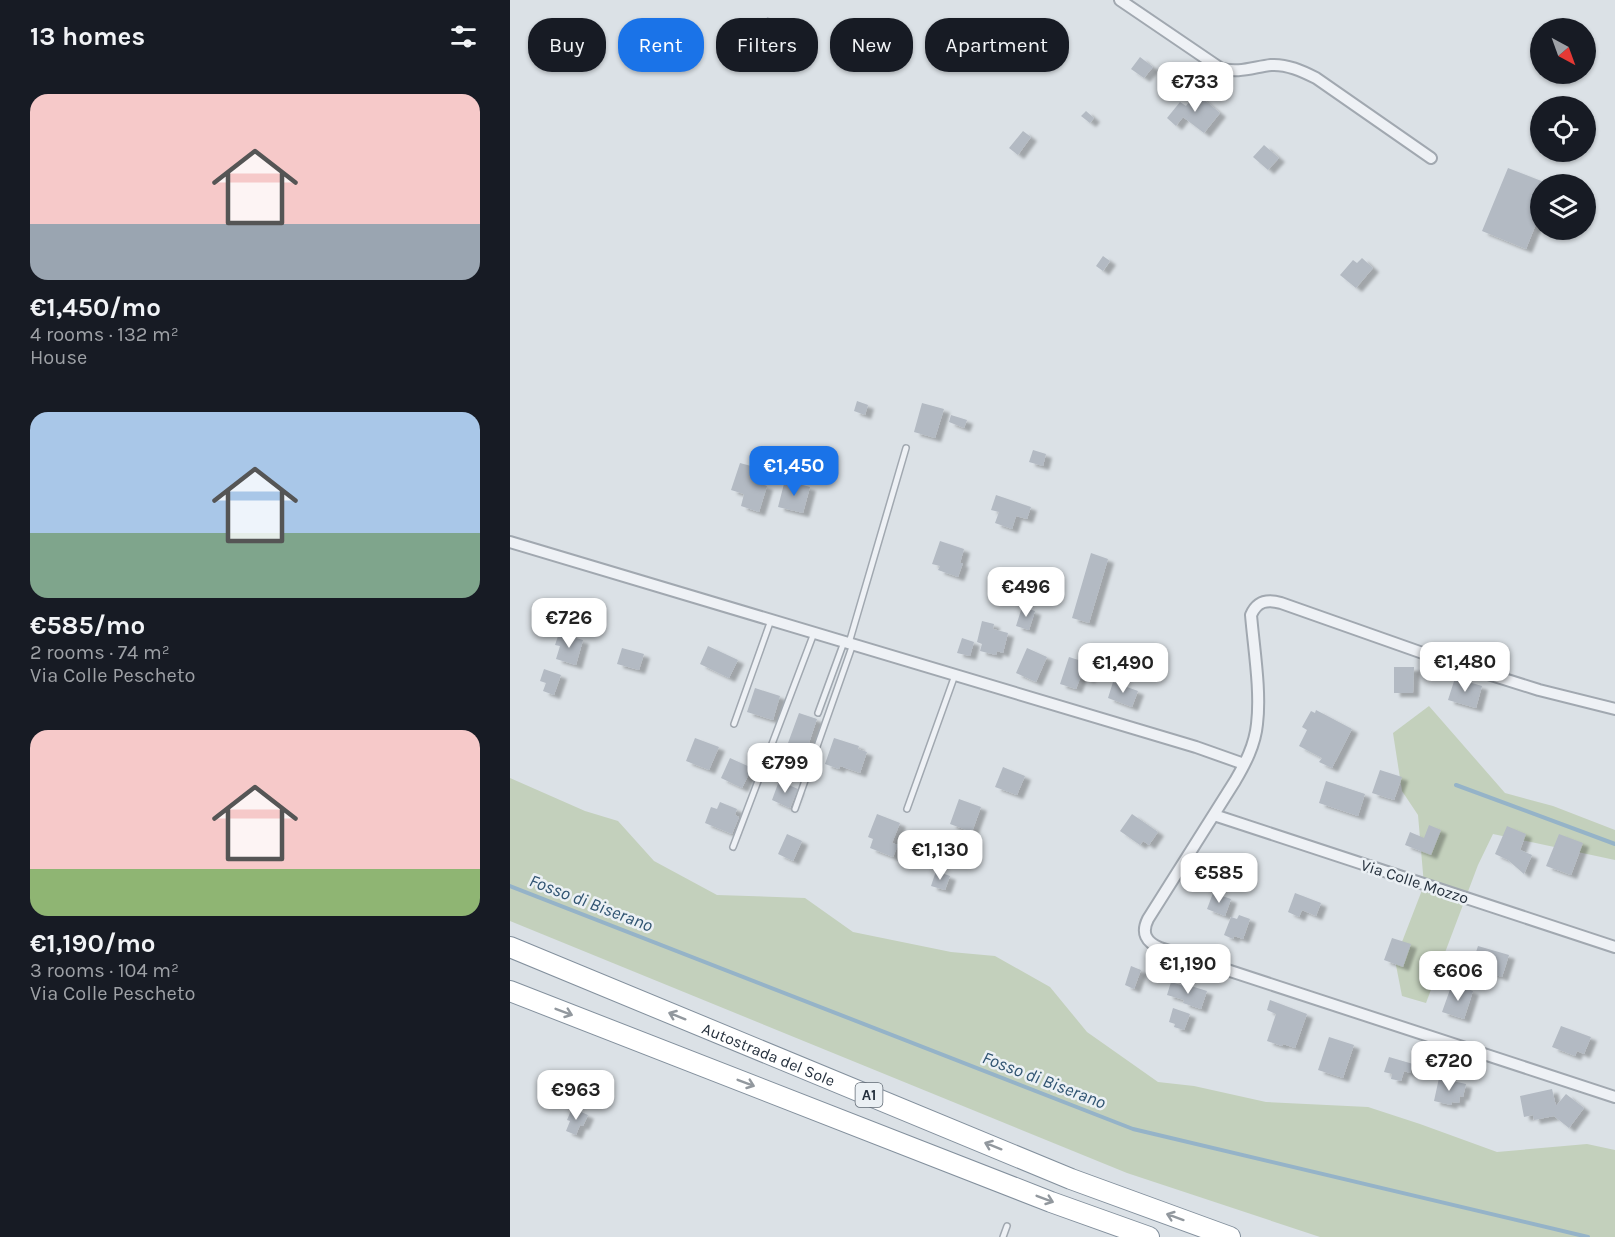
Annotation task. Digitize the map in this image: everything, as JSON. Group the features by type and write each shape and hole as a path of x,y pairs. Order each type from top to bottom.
{"highway":[{"name":"Autostrada del Sole","path":"510,947 1071,1179 1230,1237"},
{"name":"Autostrada del Sole","path":"510,991 1052,1202 1149,1237"}],"street":[{"path":"1120,0 1220,68 1234,71 1273,65 1303,72 1316,78 1431,158"},
{"path":"510,542 1196,747 1244,764"},
{"path":"1615,709 1539,690 1434,657 1281,603 1265,602 1257,606 1251,615 1258,704 1255,735 1244,764 1147,922 1145,931 1152,944 1172,952 1615,1097"},
{"name":"Via Colle Mozzo","path":"1214,815 1615,947"}],"lane":[{"path":"795,809 849,643 906,448"},
{"path":"734,724 771,620"},
{"path":"733,847 814,633"},
{"path":"818,713 849,643"},
{"path":"907,809 955,675"},
{"path":"1003,1237 1007,1227"}],"green space":[{"path":"1429,706 1505,793 1553,806 1615,830 1615,860 1493,834 1478,865 1426,1003 1402,996 1395,960 1424,885 1418,815 1402,791 1393,733"},
{"path":"510,778 585,811 618,821 654,861 717,895 805,898 853,932 951,952 995,956 1050,987 1087,1032 1158,1082 1194,1086 1266,1102 1368,1107 1497,1152 1587,1144 1615,1150 1615,1237 1320,1237 1127,1173 510,921"}],"building":[{"path":"1140,57 1153,67 1144,78 1131,69"},
{"path":"1196,93 1220,113 1204,133 1183,117 1176,126 1167,118 1180,102 1186,106"},
{"path":"1086,111 1094,118 1090,123 1081,116"},
{"path":"1023,131 1031,137 1018,155 1009,148"},
{"path":"1264,145 1279,158 1268,170 1253,157"},
{"path":"1508,168 1530,177 1530,239 1526,249 1482,231"},
{"path":"1103,256 1110,261 1103,271 1096,266"},
{"path":"1362,258 1373,268 1356,288 1340,275 1353,260 1357,263"},
{"path":"857,401 868,405 865,415 854,411"},
{"path":"922,403 944,409 935,438 914,432"},
{"path":"951,415 967,420 964,428 949,422"},
{"path":"1033,450 1046,454 1043,466 1029,462"},
{"path":"740,463 762,469 758,483 767,486 759,512 741,506 744,494 731,490"},
{"path":"785,480 810,487 803,513 778,507"},
{"path":"996,495 1031,507 1027,519 1016,516 1012,529 995,523 999,512 991,510"},
{"path":"940,541 964,549 960,563 963,563 958,577 938,570 940,566 932,564"},
{"path":"1091,553 1108,559 1089,623 1072,618"},
{"path":"1022,607 1035,611 1029,630 1016,626"},
{"path":"982,621 994,624 993,629 1008,633 1003,653 997,651 996,655 980,651 982,644 977,642"},
{"path":"559,633 583,640 576,665 556,659 560,646 555,645"},
{"path":"962,638 974,642 970,656 957,653"},
{"path":"708,646 738,660 729,678 700,664"},
{"path":"622,648 644,654 639,670 617,664"},
{"path":"1027,648 1047,657 1036,682 1016,673"},
{"path":"1069,657 1094,665 1089,679 1081,676 1076,689 1060,684"},
{"path":"1394,667 1414,667 1413,693 1394,693"},
{"path":"544,669 561,675 554,695 543,691 546,683 540,681"},
{"path":"1455,678 1482,686 1476,708 1448,700"},
{"path":"1113,682 1138,691 1132,707 1108,698"},
{"path":"755,688 780,696 773,720 747,712"},
{"path":"1316,710 1352,729 1332,768 1319,762 1322,758 1299,746 1307,730 1302,727 1311,711 1315,713"},
{"path":"799,713 817,719 807,749 788,743"},
{"path":"695,738 719,747 709,770 686,761"},
{"path":"834,738 859,746 858,749 867,752 860,773 825,764"},
{"path":"787,749 803,755 797,771 784,766 785,761 782,760"},
{"path":"730,758 752,768 742,788 721,778"},
{"path":"1003,767 1025,776 1017,795 995,787"},
{"path":"1380,770 1402,777 1394,800 1372,793"},
{"path":"779,781 798,789 790,808 772,800"},
{"path":"1326,781 1365,794 1358,816 1319,803"},
{"path":"959,799 981,807 972,832 950,824"},
{"path":"720,802 737,809 735,815 739,817 732,834 705,823 711,807 717,809"},
{"path":"877,814 900,823 892,843 898,845 893,857 870,848 873,839 868,837"},
{"path":"1132,814 1158,832 1149,845 1143,841 1140,845 1120,831"},
{"path":"1429,825 1441,830 1431,855 1405,845 1410,832 1424,838"},
{"path":"1507,826 1526,834 1520,850 1532,855 1524,874 1508,860 1495,854"},
{"path":"787,834 802,841 793,861 778,854"},
{"path":"1559,834 1583,843 1571,875 1546,866"},
{"path":"936,871 950,876 945,890 931,886"},
{"path":"1213,893 1231,899 1225,916 1207,909"},
{"path":"1295,893 1321,903 1316,916 1302,910 1299,917 1288,912"},
{"path":"1239,915 1250,919 1243,939 1234,936 1233,939 1224,935 1231,917 1237,919"},
{"path":"1392,938 1411,944 1403,967 1384,960"},
{"path":"1478,946 1509,955 1502,977 1471,967"},
{"path":"1131,966 1141,970 1134,989 1125,985"},
{"path":"1171,982 1207,991 1201,1009 1183,1003 1184,1000 1167,995"},
{"path":"1452,984 1473,991 1464,1019 1442,1012"},
{"path":"1270,1000 1307,1014 1295,1048 1267,1041 1276,1014 1267,1010"},
{"path":"1173,1008 1190,1014 1184,1030 1174,1027 1175,1024 1169,1022"},
{"path":"1561,1026 1591,1037 1584,1054 1577,1051 1575,1056 1552,1047"},
{"path":"1329,1037 1354,1045 1343,1078 1318,1070"},
{"path":"1389,1057 1413,1064 1410,1073 1404,1071 1401,1081 1391,1079 1392,1074 1384,1072"},
{"path":"1439,1078 1466,1084 1459,1103 1452,1102 1451,1105 1434,1101"},
{"path":"1552,1089 1556,1106 1566,1094 1584,1108 1569,1128 1554,1116 1534,1120 1533,1115 1524,1117 1520,1096"},
{"path":"572,1108 588,1115 576,1135 566,1131 570,1121 567,1120"}],"waterway":[{"path":"1456,785 1615,844"},
{"name":"Fosso di Biserano","path":"510,886 1133,1129 1588,1237"}]}
